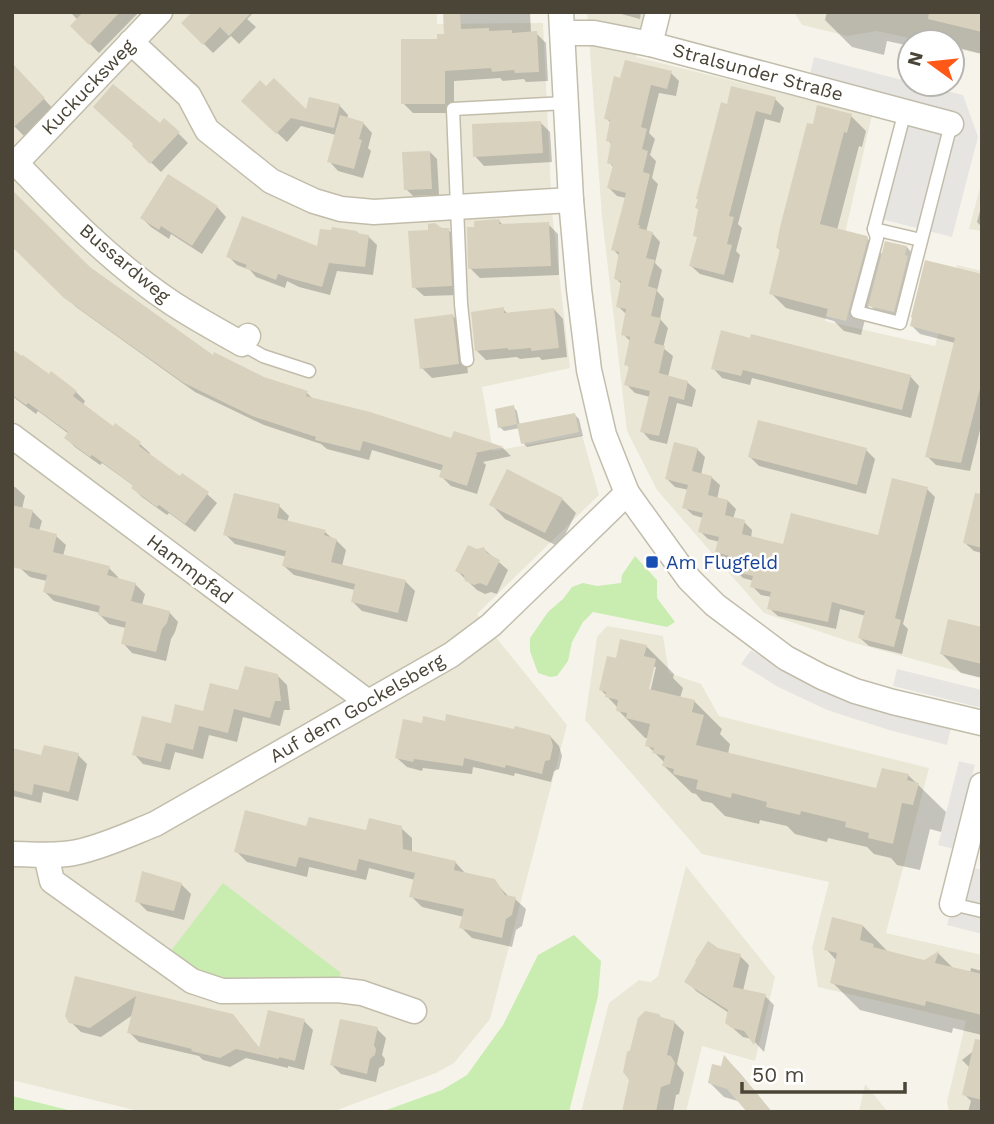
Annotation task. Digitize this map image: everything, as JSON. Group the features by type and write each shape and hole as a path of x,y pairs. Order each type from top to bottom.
{"street":[{"name":"Kuckucksweg","path":"14,161 160,12"},
{"path":"650,44 659,12"},
{"path":"562,22 571,200 589,370 604,435 627,493 689,579 715,605 786,658 855,691 982,723"},
{"name":"Stralsunder Straße","path":"562,22 594,33 650,44 951,124"},
{"path":"131,42 189,96 207,130 271,181 314,201 341,209 373,212 571,200"},
{"name":"Bussardweg","path":"14,161 84,231 131,272 172,303 245,340"},
{"name":"Hammpfad","path":"12,436 368,702"},
{"name":"Auf dem Gockelsberg","path":"12,853 46,855 76,852 155,824 451,655 491,625 627,493"},
{"path":"952,904 968,859 982,785"},
{"path":"46,855 52,881 192,981 222,992 338,990 362,993 414,1011"}],"lane":[{"path":"467,360 461,304 453,109 566,103"},
{"path":"905,111 874,229 877,238 857,312 900,323 951,124"},
{"path":"874,229 921,240"},
{"path":"245,340 263,356 309,370"},
{"path":"952,904 982,911"}],"shaded area":[{"path":"12,12 437,12 437,24 543,23 552,212 570,368 482,387 493,451 582,435 599,495 477,614 567,725 490,1019 454,1063 436,1073 332,1112 142,1112 12,1080"},
{"path":"587,12 645,12 636,57 872,115 825,321 935,346 957,265 982,271 982,678 851,642 764,613 657,490 627,431 602,217"},
{"path":"794,12 982,12 982,54 966,51 966,28 896,28 896,35 877,31 848,36 802,25"},
{"path":"814,57 896,78 896,97 810,75"},
{"path":"899,98 964,98 978,137 952,237 881,219 911,101"},
{"path":"982,180 982,231 969,229"},
{"path":"607,626 663,636 669,673 701,684 719,716 929,768 886,933 982,955 982,1112 949,1112 947,1102 966,1021 818,987 812,948 829,882 702,854 585,720 597,637"},
{"path":"751,650 785,672 834,696 951,728 947,745 827,710 778,687 741,664"},
{"path":"897,669 982,690 982,708 893,686"},
{"path":"959,761 975,765 954,849 938,845"},
{"path":"686,866 775,977 755,1061 702,1046 686,1112 581,1112 609,1003 639,980 651,982 658,976"},
{"path":"970,867 982,870 982,934 947,925"},
{"path":"865,1084 888,1112 859,1112"}],"green space":[{"path":"635,556 657,580 657,598 675,622 667,627 593,612 583,622 572,642 568,661 557,676 538,673 530,651 530,638 548,612 572,587 583,583 597,586 621,583 622,575"},
{"path":"223,883 341,973 338,980 247,977 241,984 224,985 167,956"},
{"path":"574,935 601,961 598,996 569,1112 381,1112 442,1090 467,1075 503,1025 538,955"},
{"path":"12,1096 76,1112 12,1112"}],"building":[{"path":"83,12 120,12 89,45 70,26"},
{"path":"192,12 252,12 229,36 220,27 203,45 181,23"},
{"path":"443,12 460,12 461,29 489,28 489,31 512,30 512,33 537,31 539,72 492,72 491,68 445,71 445,104 401,104 401,39 437,39 437,34 444,34"},
{"path":"929,12 982,12 982,32 966,28 928,19"},
{"path":"625,60 672,71 667,89 651,85 641,127 647,129 642,149 648,151 643,172 650,174 638,225 639,228 653,232 646,258 655,260 648,286 657,289 651,316 661,318 654,343 665,346 659,373 688,381 684,400 669,396 659,436 640,432 650,391 624,385 629,366 624,365 630,337 621,335 626,309 616,307 621,281 614,279 619,252 611,250 626,193 607,188 613,165 607,163 611,142 606,141 610,120 604,119 614,76 620,78"},
{"path":"12,63 45,98 12,129"},
{"path":"274,78 306,109 309,97 340,104 334,128 291,118 276,134 241,101 260,80 266,86"},
{"path":"113,84 160,123 164,118 180,132 150,164 133,144 93,107"},
{"path":"731,86 776,97 771,115 756,111 729,216 734,217 727,244 732,245 724,275 689,266 697,237 693,236 698,209 695,208 696,199 721,102 727,104"},
{"path":"817,105 852,114 847,133 844,132 820,224 868,238 846,321 826,316 828,309 769,294 780,249 776,248 780,227 807,123 813,124"},
{"path":"340,115 364,122 354,169 327,162"},
{"path":"541,121 543,153 473,157 472,124"},
{"path":"430,151 432,189 404,190 402,152"},
{"path":"168,174 218,206 192,246 161,226 159,230 140,218"},
{"path":"12,190 90,267 213,355 214,352 264,377 308,391 306,396 370,412 451,438 454,431 504,447 475,453 477,454 467,486 439,477 443,465 363,441 360,451 315,440 316,437 252,416 184,383 64,298 12,247"},
{"path":"242,216 317,246 320,229 331,230 332,227 369,235 365,267 329,263 322,287 278,274 276,280 245,268 247,265 226,257"},
{"path":"500,219 499,224 549,222 551,266 468,269 467,227 474,227 474,221"},
{"path":"435,223 442,228 449,228 452,286 412,288 408,231 428,230 428,224"},
{"path":"885,241 907,246 905,255 908,256 894,312 868,306"},
{"path":"925,260 982,274 982,381 961,463 925,457 955,338 910,326"},
{"path":"504,307 504,313 554,308 559,348 475,351 471,312"},
{"path":"453,314 459,364 420,369 414,319"},
{"path":"721,330 750,338 751,334 911,375 902,410 743,370 741,376 711,369"},
{"path":"12,349 49,374 51,371 77,391 73,396 113,426 115,423 141,442 139,446 180,476 182,473 209,492 185,524 131,488 133,485 92,455 90,457 64,438 68,432 28,403 26,405 12,395"},
{"path":"514,405 517,424 498,428 495,409"},
{"path":"575,413 579,432 521,444 517,424"},
{"path":"758,420 867,448 857,485 748,457"},
{"path":"674,442 698,448 692,471 712,476 708,495 728,500 725,515 745,520 742,534 783,544 791,513 878,535 892,478 928,487 895,618 901,620 894,647 858,638 865,611 832,602 828,622 767,609 771,592 750,587 753,576 733,571 736,558 715,552 719,537 698,532 703,513 682,508 688,485 665,479"},
{"path":"507,469 563,498 545,533 489,505"},
{"path":"234,493 280,504 277,518 326,530 324,535 337,539 331,562 406,580 398,613 351,602 355,584 282,566 286,551 223,535"},
{"path":"975,493 982,494 982,548 963,543"},
{"path":"12,505 33,510 29,527 57,534 53,552 110,566 107,575 136,583 131,601 170,611 156,652 121,644 126,622 98,615 100,606 43,592 47,575 12,567"},
{"path":"468,545 477,549 484,547 487,553 500,560 487,586 465,581 464,575 455,571"},
{"path":"948,619 982,627 982,664 940,654"},
{"path":"620,639 647,645 644,656 656,659 649,689 695,700 692,712 704,715 696,745 876,788 882,768 909,774 907,780 919,783 913,805 902,803 893,844 868,838 869,833 845,827 846,822 801,811 800,815 766,807 767,802 732,793 731,798 696,789 698,780 673,774 674,769 662,766 665,756 652,753 654,748 645,746 650,724 626,718 627,713 616,711 618,700 605,697 606,692 599,690 607,656 616,658"},
{"path":"245,666 278,674 281,701 275,701 270,718 234,709 228,733 199,726 193,750 166,743 161,762 132,755 142,716 171,723 175,704 203,711 210,683 238,690"},
{"path":"446,714 550,735 553,746 550,760 545,761 542,774 464,758 463,766 395,758 403,719 422,723 423,716 445,721"},
{"path":"44,745 79,753 69,792 34,784 32,795 12,790 12,748 41,755"},
{"path":"245,810 306,826 309,817 366,830 369,818 402,826 403,849 456,861 454,870 495,879 505,895 516,897 512,915 506,919 502,938 459,928 464,909 409,897 415,873 359,859 356,871 299,857 296,867 234,852"},
{"path":"142,871 182,883 174,911 135,902"},
{"path":"832,917 863,925 860,940 874,944 873,947 924,960 939,951 935,963 982,974 982,1015 926,1001 925,1006 830,983 837,953 824,950"},
{"path":"708,941 718,948 741,954 733,987 766,994 754,1045 744,1031 725,1023 728,1010 684,982"},
{"path":"75,976 233,1014 259,1048 268,1010 305,1019 295,1061 236,1049 220,1058 127,1033 136,996 90,1028 69,1023 65,1016"},
{"path":"645,1011 675,1021 667,1055 671,1056 675,1063 670,1084 661,1087 656,1112 622,1112 629,1080 623,1072 627,1052 630,1050 638,1018"},
{"path":"340,1019 378,1027 375,1055 370,1059 367,1074 330,1065"},
{"path":"975,1039 982,1040 982,1100 962,1095"},
{"path":"724,1055 772,1112 747,1112 727,1089 708,1083 712,1064 721,1066"}],"place":[{"name":"Am Flugfeld","path":"652,562"}]}
